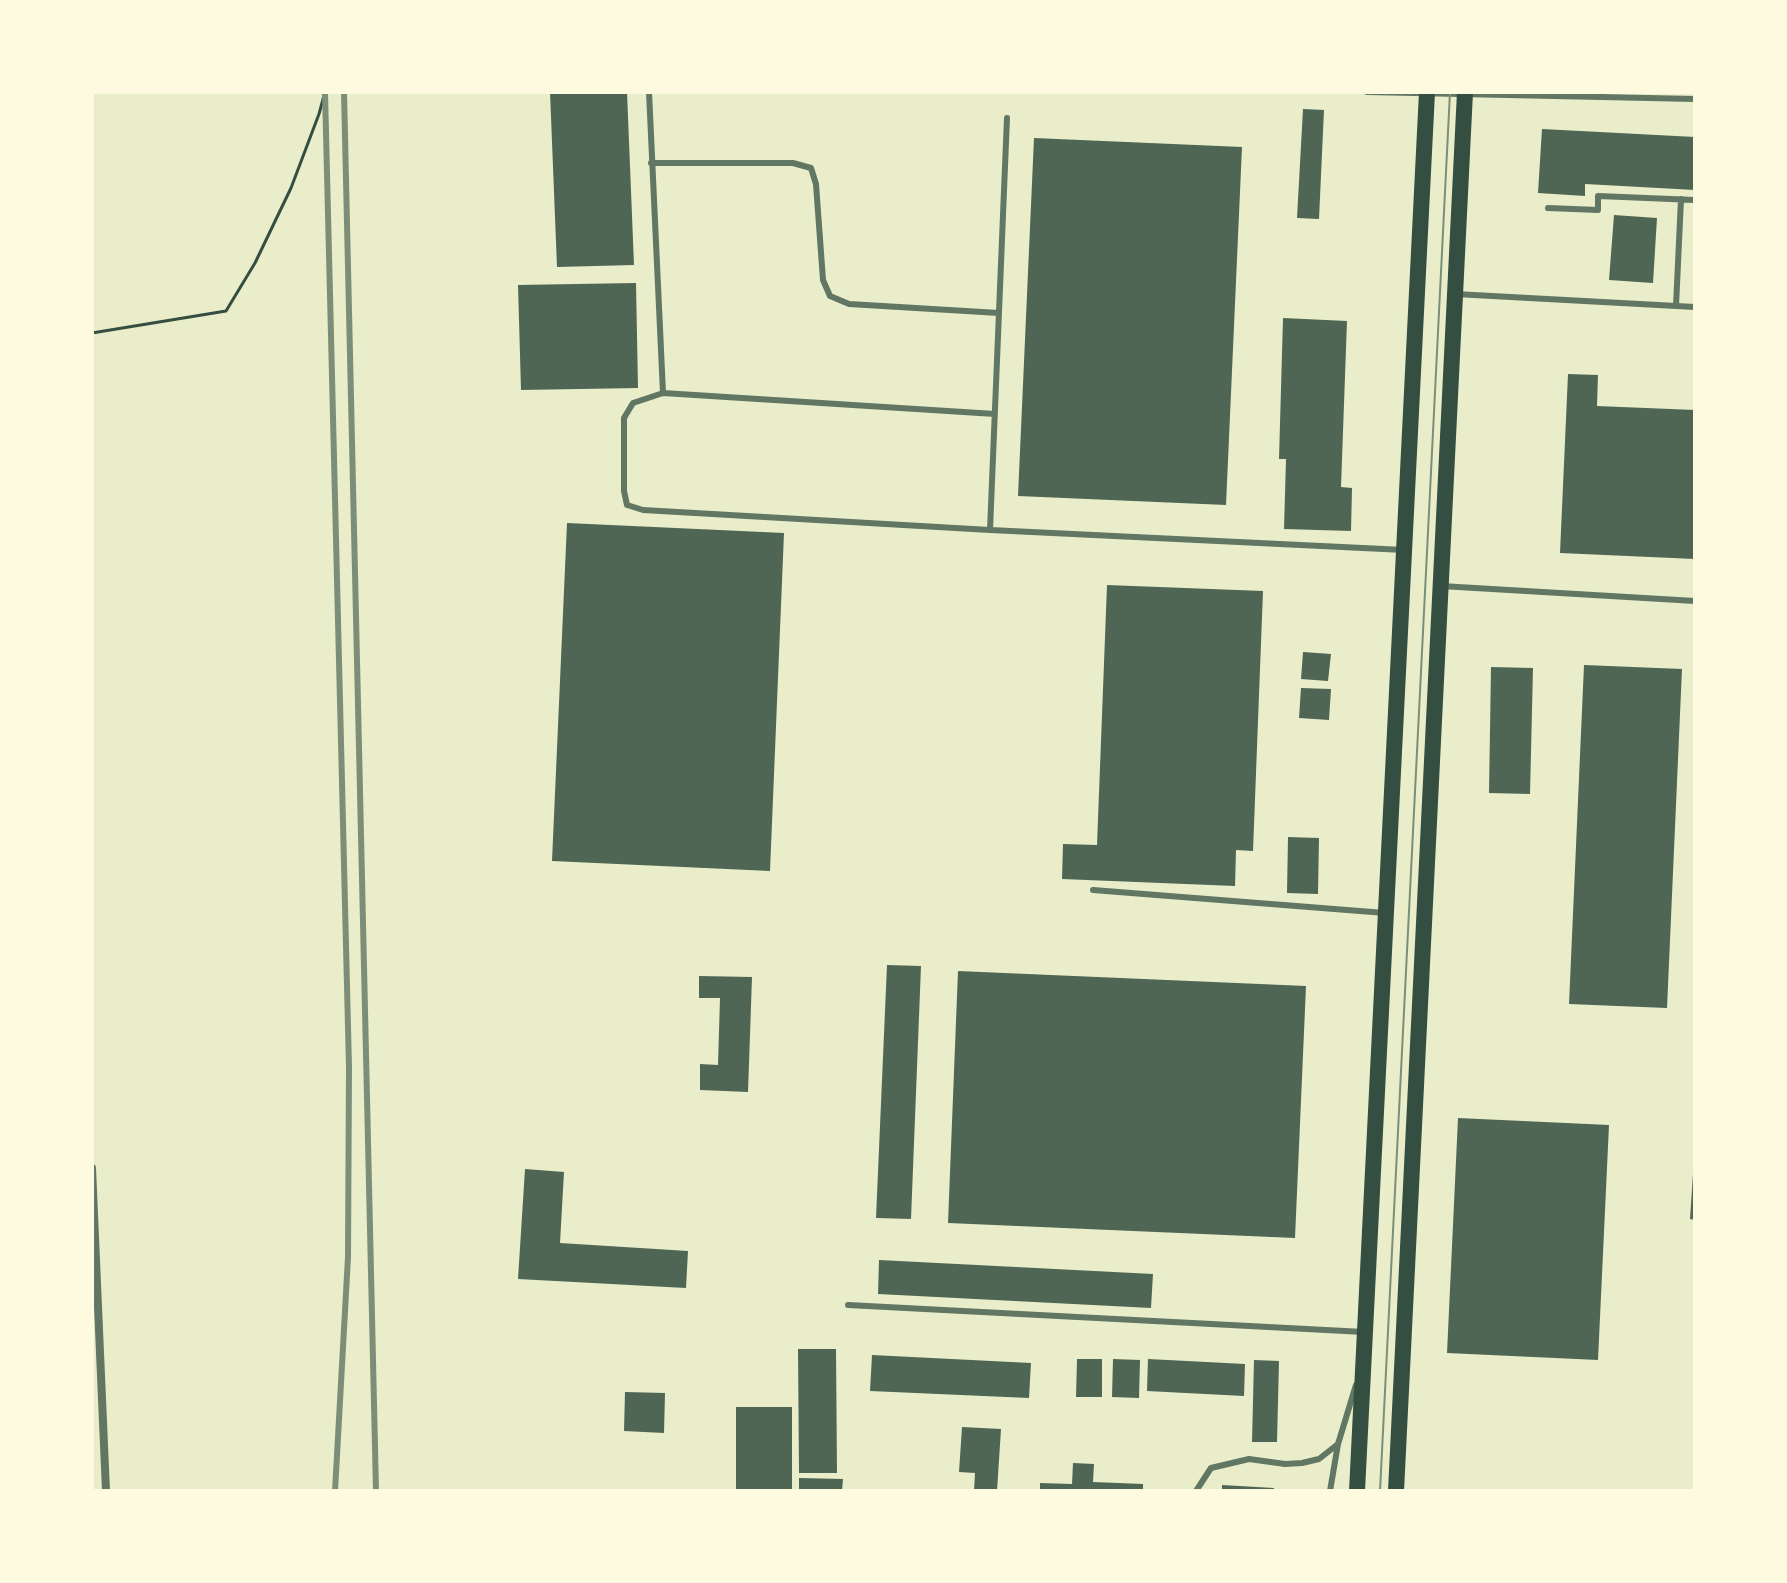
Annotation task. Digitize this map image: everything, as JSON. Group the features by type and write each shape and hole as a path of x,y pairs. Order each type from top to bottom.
{"main road":[{"path":"1357,1491 1427,93"},
{"path":"1396,1491 1465,94"}],"street":[{"path":"92,1168 106,1491"}],"lane":[{"path":"649,92 663,393"},
{"path":"1367,92 1695,99"},
{"path":"990,530 1007,118"},
{"path":"651,163 793,163 811,168 816,184 823,280 830,296 849,304 999,313"},
{"path":"1548,208 1598,210 1598,196 1695,200"},
{"path":"1676,306 1681,199"},
{"path":"1455,294 1695,307"},
{"path":"995,414 663,393 633,403 624,418 624,491 627,505 643,510 1404,550"},
{"path":"1441,586 1695,601"},
{"path":"1093,890 1387,913"},
{"path":"848,1305 1365,1332"},
{"path":"1330,1491 1338,1444 1363,1363"},
{"path":"1196,1491 1211,1468 1249,1459 1302,1463 1319,1459 1338,1444"}],"path":[{"path":"92,333 226,311 255,263 291,188 325,92"}],"building":[{"path":"550,92 627,92 634,265 557,267"},
{"path":"1303,109 1324,110 1319,219 1297,218"},
{"path":"1542,129 1695,137 1695,190 1585,184 1585,196 1538,193"},
{"path":"1034,138 1242,147 1226,505 1018,496"},
{"path":"1614,215 1657,218 1653,283 1609,280"},
{"path":"636,283 638,388 521,390 518,285"},
{"path":"1283,318 1347,321 1341,487 1352,488 1351,531 1284,529 1286,459 1279,459"},
{"path":"1568,374 1598,375 1597,406 1695,410 1695,559 1560,553"},
{"path":"567,523 784,533 770,871 552,861"},
{"path":"1107,585 1263,591 1253,851 1236,850 1235,886 1062,879 1063,844 1097,845"},
{"path":"1303,652 1331,654 1328,681 1301,679"},
{"path":"1584,665 1682,669 1667,1008 1569,1004"},
{"path":"1491,667 1533,668 1530,794 1489,793"},
{"path":"1301,688 1331,689 1329,720 1299,718"},
{"path":"1288,837 1319,838 1318,894 1287,893"},
{"path":"887,965 921,966 911,1219 876,1218"},
{"path":"958,971 1306,986 1295,1238 948,1223"},
{"path":"699,976 752,977 748,1092 700,1090 700,1064 718,1065 720,998 699,998"},
{"path":"1458,1118 1609,1125 1598,1360 1447,1353"},
{"path":"525,1169 564,1172 560,1243 688,1251 686,1288 518,1279"},
{"path":"1695,1174 1695,1220 1690,1219"},
{"path":"879,1260 1153,1274 1151,1308 878,1294"},
{"path":"798,1349 836,1349 837,1473 799,1473"},
{"path":"872,1355 1031,1363 1029,1398 870,1391"},
{"path":"1077,1359 1102,1359 1102,1397 1076,1397"},
{"path":"1113,1359 1140,1360 1139,1398 1112,1397"},
{"path":"1148,1359 1245,1364 1244,1396 1147,1391"},
{"path":"1254,1360 1279,1361 1277,1442 1252,1442"},
{"path":"625,1392 665,1393 664,1433 624,1431"},
{"path":"736,1407 792,1407 792,1491 736,1491"},
{"path":"962,1427 1001,1429 997,1491 974,1491 975,1473 959,1472"},
{"path":"1073,1463 1094,1464 1093,1482 1143,1484 1143,1491 1040,1491 1040,1483 1072,1484"},
{"path":"799,1478 843,1479 842,1491 799,1491"},
{"path":"1222,1485 1274,1488 1274,1491 1222,1491"}],"tram line":[{"path":"1380,1491 1450,92"}],"railway":[{"path":"325,92 349,1067 348,1257 335,1491"},
{"path":"344,92 376,1491"}]}
